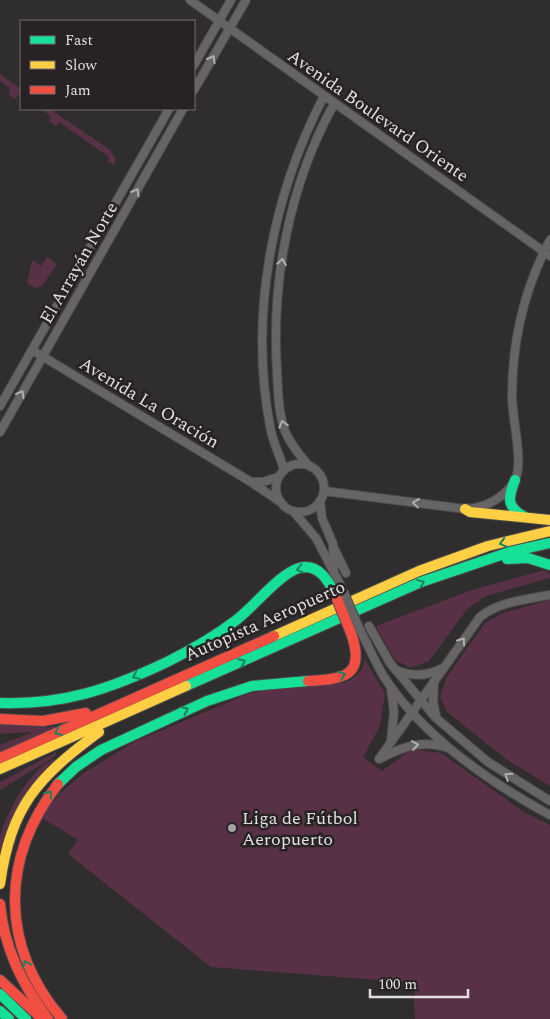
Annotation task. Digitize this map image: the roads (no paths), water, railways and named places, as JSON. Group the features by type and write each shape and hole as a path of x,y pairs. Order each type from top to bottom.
{"main road":[{"path":"515,480 510,495 510,503 514,510 526,517"},
{"path":"465,509 470,512 550,520"},
{"name":"Autopista Aeropuerto","path":"0,758 419,571 488,546 550,531"},
{"name":"Autopista Aeropuerto","path":"0,769 437,576 486,560 550,543"},
{"path":"486,560 528,558 550,565"},
{"path":"0,703 31,704 61,701 98,692 122,683 214,637 246,614 289,572 300,567 313,568 323,573 338,591 356,631 357,658 351,670 344,676 260,684 241,688 211,699 94,753 69,772 45,798 26,832 17,860 13,882 14,921 19,946 31,977 46,1000 62,1019"},
{"path":"0,719 32,722 55,720 118,705"},
{"path":"0,884 8,840 28,798 50,771 66,756 121,716"},
{"path":"0,904 4,933 14,964 29,993 48,1019"},
{"path":"0,980 42,1019"},
{"path":"0,994 26,1019"},
{"path":"0,1011 9,1019"}],"street":[{"name":"Avenida Boulevard Oriente","path":"190,0 547,254"},
{"path":"195,63 231,0"},
{"path":"195,88 246,0"},
{"path":"284,470 270,428 265,389 263,329 267,276 274,233 288,182 301,145 324,96"},
{"path":"293,511 307,511 316,506 324,491 322,476 308,465 289,440 281,415 276,364 278,296 284,250 297,194 312,152 334,104"},
{"name":"El Arrayán Norte","path":"0,406 168,110"},
{"name":"El Arrayán Norte","path":"0,432 182,110"},
{"path":"324,491 465,509 478,507 494,501 515,480 519,461 512,398 515,347 523,308 533,276 547,254 550,240"},
{"name":"Avenida La Oración","path":"32,350 252,482 280,501"},
{"path":"308,465 295,464 284,470 278,477 276,488 280,501 284,506 293,511 316,538 336,577"},
{"path":"252,482 263,482 278,477"},
{"path":"320,501 322,518 346,572"},
{"path":"333,544 333,562 338,591"},
{"path":"452,750 436,745 414,745 379,759 476,621 484,613 507,604 550,595"},
{"path":"369,626 394,670 436,718 488,762 550,801"},
{"path":"356,631 390,686 412,712 452,750 500,785 550,815"},
{"path":"394,670 416,675 428,674 443,668"},
{"path":"434,681 433,701 436,718"},
{"path":"390,686 394,704 391,742"}],"place":[{"name":"Liga de Fútbol Aeropuerto","path":"232,828"}]}
